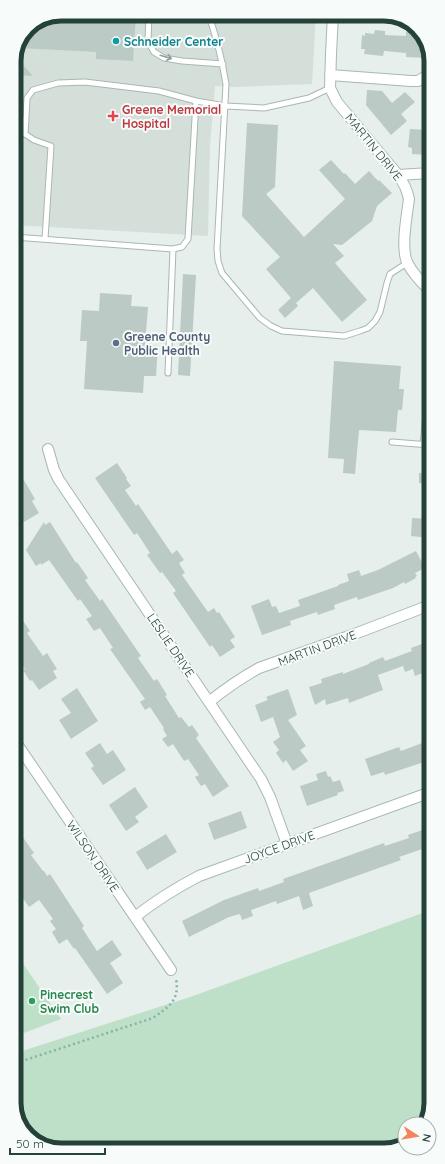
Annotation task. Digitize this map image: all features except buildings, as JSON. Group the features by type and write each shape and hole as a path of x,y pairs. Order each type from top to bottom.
{"street":[{"name":"MARTIN DRIVE","path":"333,21 330,88 337,102 405,184 409,198 404,241 405,256 410,269 424,284"},
{"path":"330,76 411,81 418,81 424,77"},
{"path":"398,175 424,174"},
{"name":"LESLIE DRIVE","path":"48,449 54,470 59,480 261,779 270,797 287,844"},
{"name":"MARTIN DRIVE","path":"209,702 245,676 260,668 352,636 424,607"},
{"name":"WILSON DRIVE","path":"21,751 171,970"},
{"name":"JOYCE DRIVE","path":"135,917 165,895 199,876 424,794"}],"lane":[{"path":"149,21 148,41 154,52 164,58 222,64"},
{"path":"211,21 214,28 226,84 217,249 218,261 222,273 260,318 271,326 282,331 344,336 368,328 375,321 380,312 386,283 390,274 407,263"},
{"path":"45,239 51,146 34,140 25,134 27,98 33,90 58,83 85,82 156,91 196,101 225,106 264,108 309,98 330,88"},
{"path":"21,237 173,249 182,247 188,239 196,101"},
{"path":"21,121 26,121"},
{"path":"168,373 173,249"},
{"path":"392,442 423,445 424,435"}],"path":[{"path":"21,1061 153,1018 169,1007 175,996 177,990 176,980 171,970"}],"shaded area":[{"name":"Greene Memorial Hospital","path":"61,21 316,21 312,84 235,87 215,86 210,146 208,236 21,225 21,59 24,46 33,33 46,24"}],"green space":[{"path":"424,913 424,1108 422,1116 397,1116 397,1141 394,1142 59,1143 48,1141 41,1138 33,1131 22,1113 21,1051 190,997"},
{"name":"Pinecrest Swim Club","path":"21,961 61,1019 21,1034"}],"place":[{"name":"Schneider Center","path":"116,41"},
{"name":"Greene Memorial Hospital","path":"113,116"},
{"name":"Greene County Public Health","path":"116,343"},
{"name":"Pinecrest Swim Club","path":"32,1001"}]}
